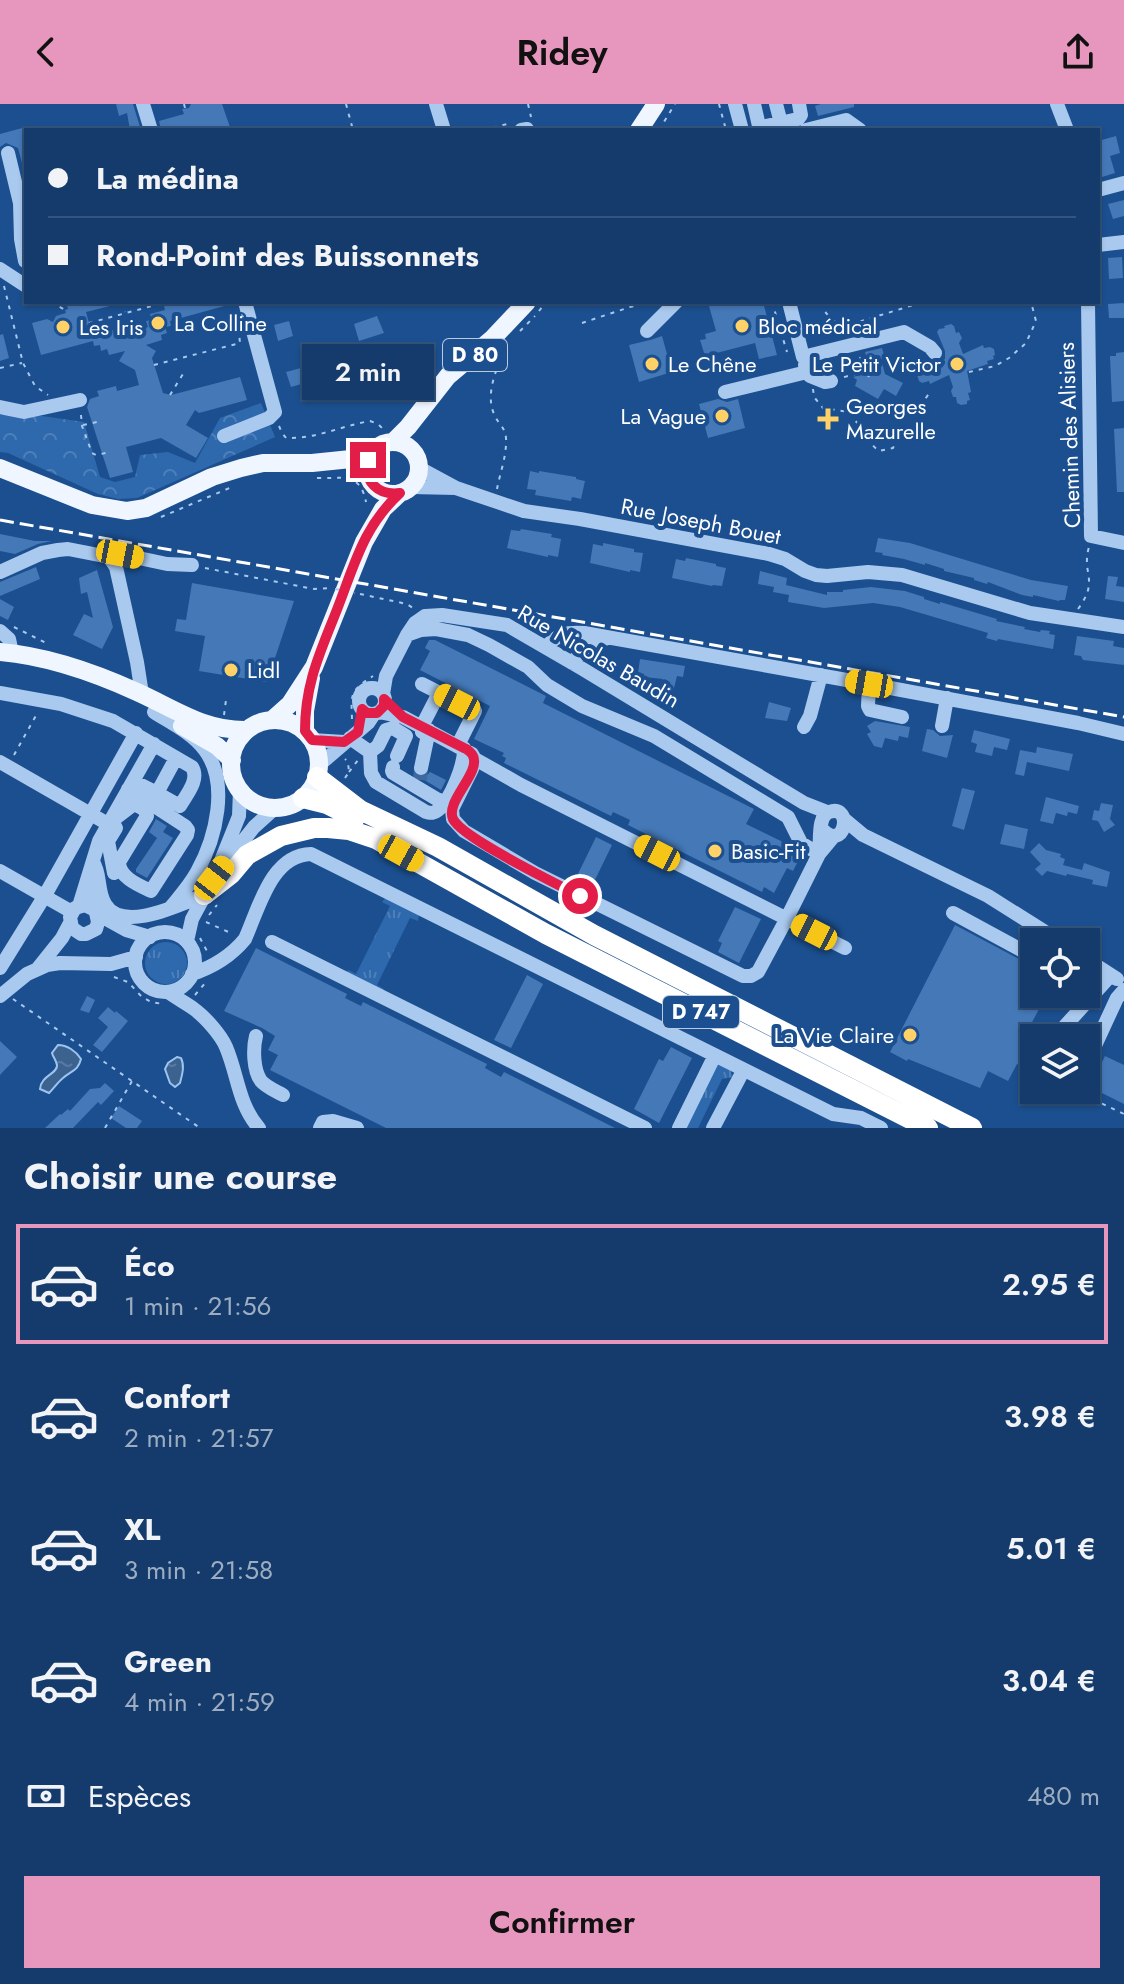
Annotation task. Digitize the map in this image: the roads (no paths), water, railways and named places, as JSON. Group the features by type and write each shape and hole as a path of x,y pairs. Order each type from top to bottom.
{"highway":[{"name":"D 747","path":"318,771 360,810 473,865 547,910 630,954 972,1128"},
{"name":"D 747","path":"303,798 347,813 546,934 928,1128"},
{"path":"213,890 247,855 266,843 300,831 328,828 349,830 376,839 476,894"}],"main road":[{"path":"640,128 656,104"},
{"name":"D 80","path":"392,436 408,427 448,376 492,339 525,304"},
{"name":"D 80","path":"417,460 417,434 424,408"},
{"path":"309,736 284,721 259,723 247,730 234,749 232,760 232,771 240,790 250,800 275,808 290,806 312,789 318,771 318,752 309,736 305,711 314,667 364,542 383,509 416,481 417,460 392,436 371,453 366,467 372,503 364,542"},
{"path":"0,468 92,505 127,511 146,508 212,477 241,468 263,463 351,459 371,453"},
{"path":"312,463 370,480 385,493 406,490"},
{"path":"4,655 53,660 142,694 203,723 224,730 247,730"},
{"path":"4,655 109,690 198,734 232,760"},
{"path":"272,720 290,704 314,667"}],"street":[{"path":"143,104 150,128"},
{"path":"436,104 443,128"},
{"path":"735,104 741,128"},
{"path":"754,104 759,126 762,127 798,119 801,115 799,104"},
{"path":"776,104 781,123"},
{"path":"1057,104 1066,128"},
{"path":"814,128 846,120 857,128"},
{"path":"8,153 20,203 24,256"},
{"path":"1100,189 1124,183"},
{"path":"1100,245 1124,242"},
{"path":"0,268 24,261"},
{"path":"0,268 24,285"},
{"path":"224,436 269,418 275,412 246,304"},
{"path":"647,331 674,304"},
{"path":"790,304 807,368 825,382 831,381"},
{"name":"Chemin des Alisiers","path":"1088,304 1091,536 1124,543"},
{"path":"725,392 807,368 857,344 904,332 935,353"},
{"path":"0,407 24,412 80,400"},
{"name":"Rue Joseph Bouet","path":"417,460 456,488 524,511 769,554 816,575 868,572 902,575 1030,613 1124,627"},
{"name":"Rue Joseph Bouet","path":"406,490 456,488"},
{"path":"0,572 42,553 58,550 109,557 120,554 167,564 192,565"},
{"path":"109,557 116,567 142,694"},
{"name":"Rue Nicolas Baudin","path":"407,635 415,623 425,616 442,615 507,625 804,803 831,825 863,835 988,896 1039,928"},
{"path":"318,771 348,741 376,703 407,635 436,629 468,635 489,645 528,667 547,685 582,706 654,736 788,817 801,843 819,854"},
{"path":"0,631 9,639 4,655"},
{"path":"546,647 555,637 568,632 584,633 947,698 1124,734"},
{"path":"572,663 590,642 614,639"},
{"path":"804,727 821,675"},
{"path":"370,752 372,779 384,788 426,812 438,810 446,800 462,767 475,711 422,684"},
{"path":"869,684 870,710 902,717"},
{"path":"0,693 45,701 113,721 196,772 180,806 157,793 131,785"},
{"path":"420,779 426,728 439,693"},
{"path":"942,726 947,698"},
{"path":"376,703 465,750 521,785 845,948"},
{"path":"154,712 202,746 217,775 219,792 216,815 197,873 171,907"},
{"path":"370,752 390,728 406,736"},
{"path":"426,728 406,736 393,773 420,779 440,801 446,800"},
{"path":"0,968 44,897 136,733"},
{"path":"309,736 348,741 370,752"},
{"path":"38,968 62,938 88,878 99,841 154,744"},
{"path":"465,750 472,769 452,809 453,819 464,831 557,884 743,976 758,972 831,825"},
{"path":"157,793 176,758"},
{"path":"4,764 108,824"},
{"path":"108,824 134,804 144,809 147,816 119,862 119,868 122,874 151,891 188,830 131,785"},
{"path":"169,932 213,890 239,816 240,790"},
{"path":"189,1003 195,959 192,919 254,827 275,808"},
{"path":"114,876 108,841 127,811"},
{"path":"168,992 181,987 238,948 276,872 292,857 311,854 833,1114 841,1122 861,1118 881,1128"},
{"path":"92,861 97,868 103,902 116,914 145,916 213,890"},
{"path":"0,871 74,914"},
{"path":"88,878 96,918 91,932 81,934 72,928 74,914 85,905 96,918 105,929 117,934 137,954"},
{"path":"953,913 1020,949"},
{"path":"96,918 150,937"},
{"path":"215,961 192,942 169,932 159,933 143,943 137,954 136,967 144,983 189,1003 216,1031 225,1045 243,1104 259,1128"},
{"path":"272,942 645,1128"},
{"path":"109,969 137,954"},
{"path":"6,998 27,974 60,963 139,976"},
{"path":"1100,968 1124,984"},
{"path":"1100,983 1111,975"},
{"path":"1100,1035 1124,990"},
{"path":"256,1036 257,1073 263,1084 283,1095"},
{"path":"679,1128 715,1055"},
{"path":"713,1128 743,1071"},
{"path":"235,1078 257,1073"},
{"path":"320,1128 323,1122 333,1121 357,1128"}],"water":[{"path":"58,1045 71,1049 81,1059 76,1068 49,1093 40,1089 43,1081 57,1068 52,1053"},
{"path":"177,1057 181,1058 183,1067 180,1083 175,1087 170,1083 165,1069"}],"tunnel":[{"path":"420,780 421,768"}],"railway":[{"path":"0,520 1124,717"}],"place":[{"name":"La Colline","path":"158,323"},
{"name":"Bloc médical","path":"742,326"},
{"name":"Les Iris","path":"63,327"},
{"name":"Le Chêne","path":"652,364"},
{"name":"Le Petit Victor","path":"957,364"},
{"name":"La Vague","path":"722,416"},
{"name":"Georges Mazurelle","path":"828,419"},
{"name":"Lidl","path":"231,670"},
{"name":"Basic-Fit","path":"715,851"},
{"name":"La Vie Claire","path":"910,1035"}]}
